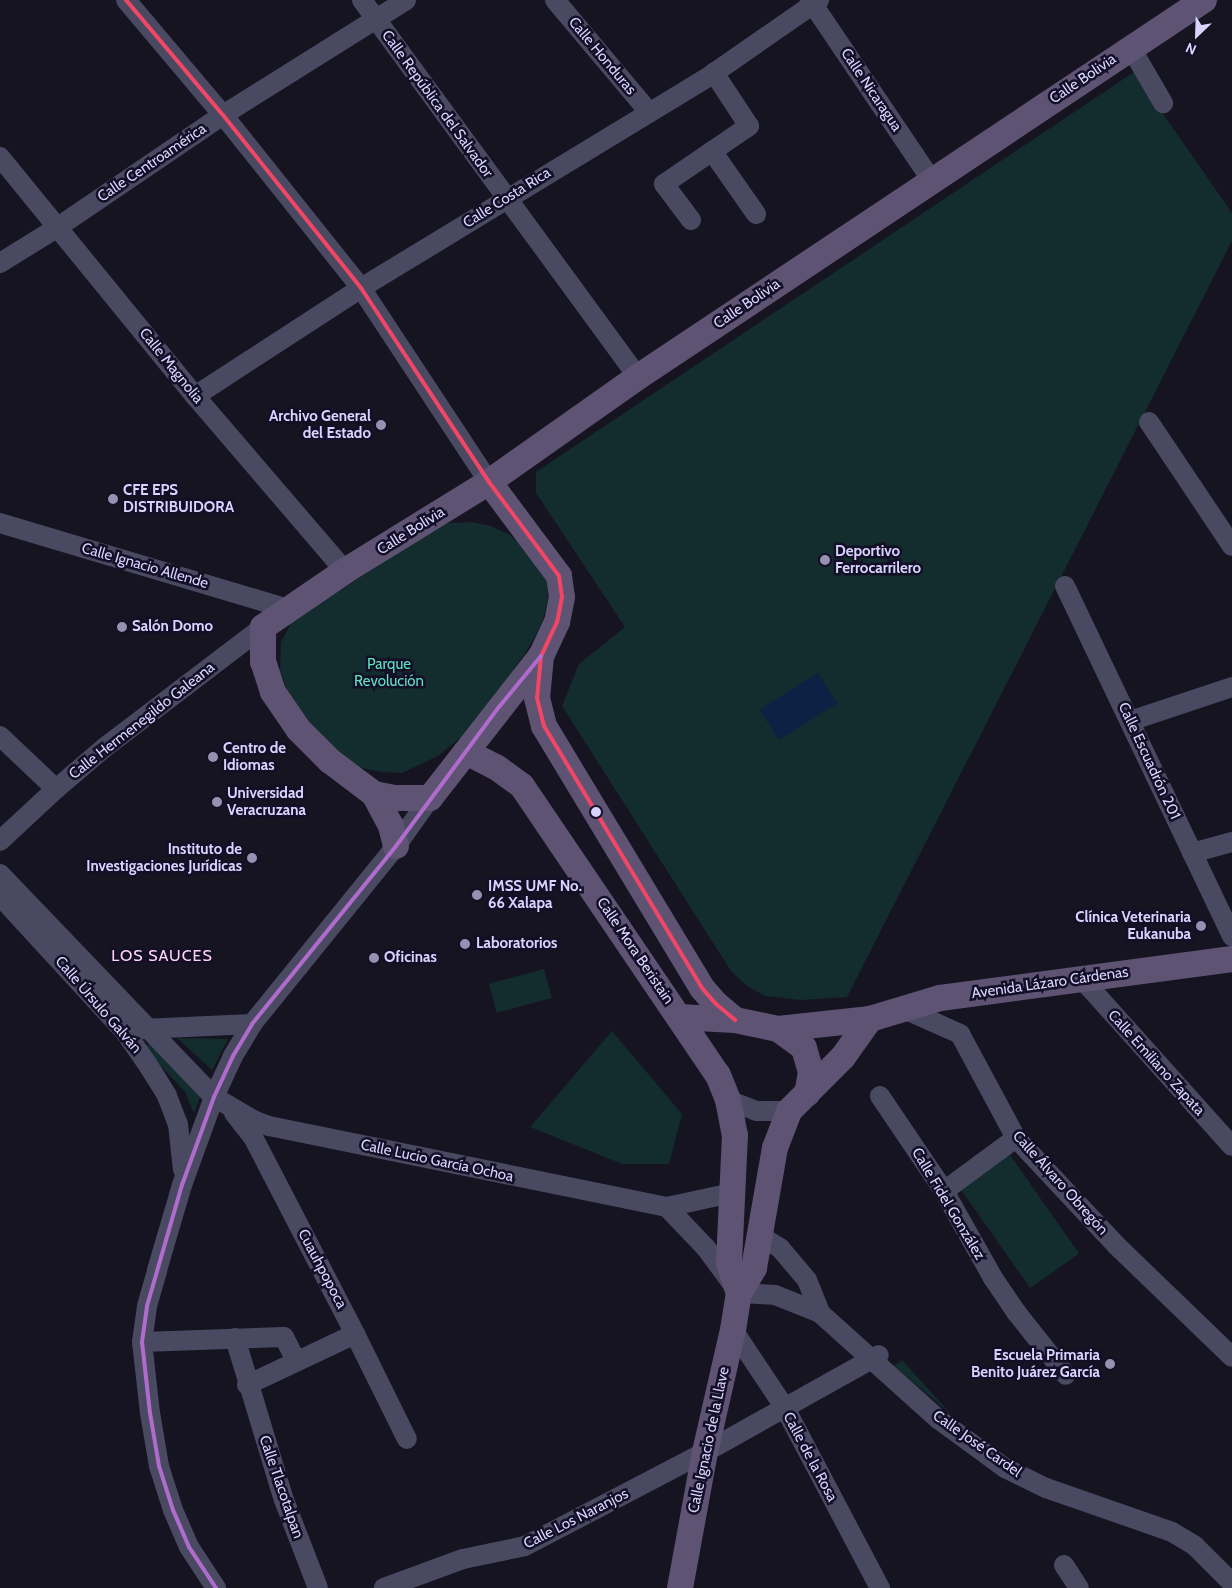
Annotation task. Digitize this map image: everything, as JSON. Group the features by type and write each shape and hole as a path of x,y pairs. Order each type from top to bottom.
{"main road":[{"name":"Calle Bolivia","path":"290,609 345,571 489,482 638,377 1204,0"},
{"path":"517,520 513,497 514,486 525,457"},
{"path":"374,794 395,798 430,798 499,707 541,656 557,622 562,597 559,576 489,482"},
{"path":"459,501 487,505 517,520"},
{"name":"Calle Hermenegildo Galeana","path":"263,627 290,609"},
{"path":"263,627 263,662 273,692 299,730 330,761 374,794 391,826 396,846"},
{"path":"541,656 537,698 544,726 702,988 716,1004 735,1020"},
{"name":"Calle Mora Beristain","path":"466,752 496,767 522,786 718,1076 728,1100"},
{"name":"Avenida Lázaro Cárdenas","path":"778,1029 870,1019 940,998 1232,958"},
{"path":"679,1017 735,1020 778,1029 804,1048 811,1072 798,1102"},
{"path":"798,1102 843,1057 870,1019"},
{"name":"Calle Ignacio de la Llave","path":"728,1100 735,1135 729,1263 739,1293"},
{"name":"Calle Ignacio de la Llave","path":"680,1588 705,1452 733,1330 739,1293 754,1268 767,1183 775,1148 798,1102"},
{"path":"731,1193 767,1183"}],"street":[{"path":"126,0 223,115 361,288 489,482"},
{"name":"Calle República del Salvador","path":"362,0 638,377"},
{"name":"Calle Centroamérica","path":"0,262 58,227 223,115 406,0"},
{"name":"Calle Honduras","path":"555,0 648,111"},
{"name":"Calle Costa Rica","path":"195,396 361,288 648,111 714,73 814,1"},
{"name":"Calle Nicaragua","path":"814,1 932,181"},
{"path":"1131,48 1163,103"},
{"path":"691,220 664,184 749,126 714,73"},
{"path":"712,151 756,214"},
{"name":"Calle Magnolia","path":"0,157 195,396 345,571"},
{"path":"1149,422 1232,546"},
{"name":"Calle Ignacio Allende","path":"0,523 290,609"},
{"name":"Calle Escuadrón 201","path":"1065,586 1232,936"},
{"name":"Calle Hermenegildo Galeana","path":"0,842 56,789 104,748 263,627"},
{"path":"1130,721 1232,687"},
{"path":"0,736 56,789"},
{"path":"216,1588 189,1547 173,1510 159,1466 150,1413 142,1342 147,1306 182,1185 221,1101 233,1056 252,1024 396,846 430,798"},
{"path":"1192,853 1232,842"},
{"name":"Calle Úrsulo Galván","path":"0,874 221,1101"},
{"name":"Calle Úrsulo Galván","path":"0,896 125,1032 148,1065 174,1109 182,1146 182,1185"},
{"name":"Calle Emiliano Zapata","path":"1082,979 1232,1146"},
{"name":"Calle Álvaro Obregón","path":"902,1008 960,1034 1016,1138 1116,1245 1232,1357"},
{"path":"125,1032 150,1028 252,1024"},
{"name":"Calle Fidel González","path":"880,1096 944,1191 993,1278 1016,1312 1066,1375"},
{"path":"728,1100 756,1110 798,1102"},
{"name":"Calle Lucio García Ochoa","path":"221,1101 270,1126 667,1207"},
{"name":"Cuauhpopoca","path":"221,1101 253,1137 407,1439"},
{"path":"944,1191 1016,1138"},
{"path":"667,1207 731,1193"},
{"path":"667,1207 706,1248 739,1293"},
{"name":"Calle José Cardel","path":"759,1235 780,1248 807,1280 820,1313"},
{"name":"Calle José Cardel","path":"739,1293 775,1295 820,1313 875,1358 938,1419 1005,1468 1046,1488 1172,1532 1195,1546 1232,1583"},
{"name":"Calle de la Rosa","path":"733,1330 785,1408 880,1588"},
{"path":"247,1385 355,1334"},
{"path":"142,1342 284,1337 296,1361"},
{"name":"Calle Tlacotalpan","path":"234,1338 284,1500 318,1588"},
{"name":"Calle Los Naranjos","path":"384,1588 463,1559 526,1546 705,1452 875,1358"},
{"path":"1064,1565 1079,1588"}],"green space":[{"name":"Deportivo Ferrocarrilero","path":"1134,72 1232,213 1232,241 847,997 801,1000 765,996 747,986 731,971 562,706 579,664 625,627 536,493 536,472"},
{"name":"Parque Revolución","path":"471,522 491,526 510,535 536,559 547,581 548,600 542,624 526,652 471,729 438,756 402,773 382,772 357,767 339,757 290,699 280,669 281,642 293,620 446,523"},
{"path":"544,969 552,998 497,1013 489,984"},
{"path":"612,1031 682,1114 669,1164 622,1164 530,1127"},
{"path":"177,1038 228,1039 212,1070"},
{"path":"151,1043 204,1087 194,1113 185,1092 144,1048"},
{"path":"1008,1152 1079,1254 1030,1288 959,1186"},
{"path":"902,1360 952,1415 894,1366"}],"water":[{"path":"818,673 837,704 779,740 759,710"}],"transit line":[{"path":"126,0 223,115 361,288 489,482 559,576 562,597 557,622 541,656 537,698 544,726 702,988 716,1004 735,1020"},
{"path":"216,1588 189,1547 173,1510 159,1466 150,1413 142,1342 147,1306 182,1185 214,1097 233,1056 252,1024 396,846 499,707 541,656"}],"place":[{"name":"Archivo General del Estado","path":"381,425"},
{"name":"CFE EPS DISTRIBUIDORA","path":"113,499"},
{"name":"Deportivo Ferrocarrilero","path":"825,560"},
{"name":"Salón Domo","path":"122,627"},
{"name":"Centro de Idiomas","path":"213,757"},
{"name":"Universidad Veracruzana","path":"217,802"},
{"name":"Instituto de Investigaciones Jurídicas","path":"252,858"},
{"name":"IMSS UMF No. 66 Xalapa","path":"477,895"},
{"name":"Clínica Veterinaria Eukanuba","path":"1201,926"},
{"name":"Laboratorios","path":"465,944"},
{"name":"Oficinas","path":"374,958"},
{"name":"Escuela Primaria Benito Juárez García","path":"1110,1364"}],"district":[{"name":"LOS SAUCES","path":"162,956"}]}
